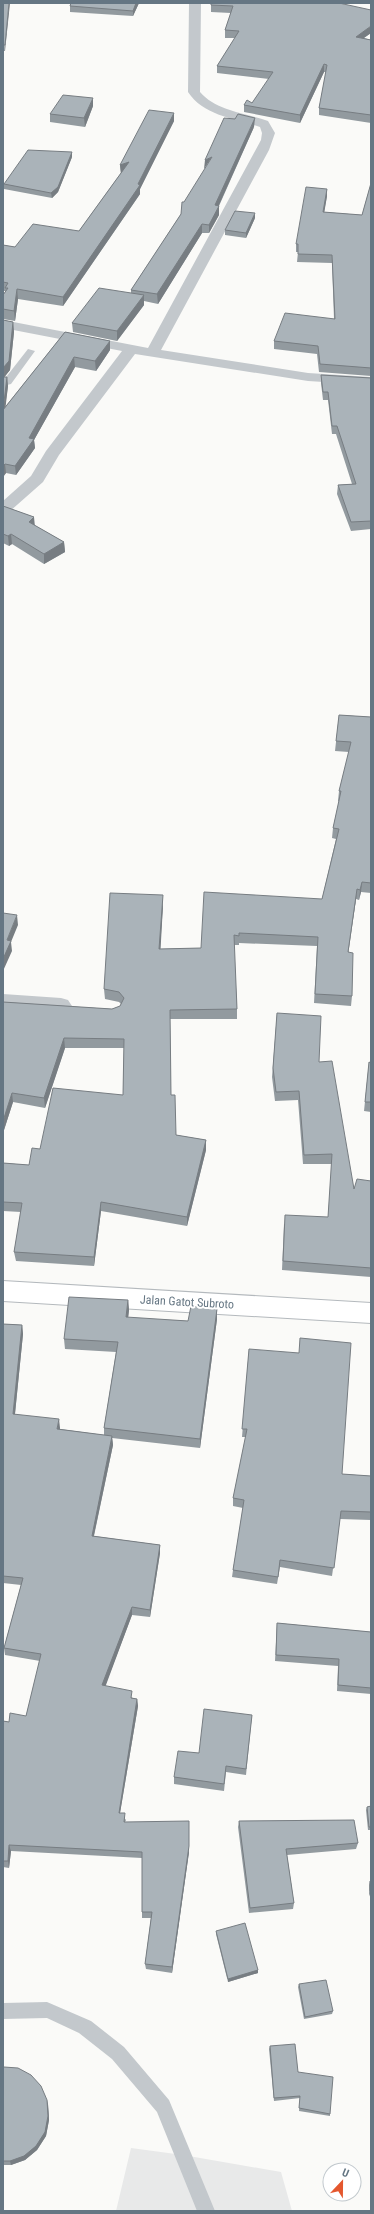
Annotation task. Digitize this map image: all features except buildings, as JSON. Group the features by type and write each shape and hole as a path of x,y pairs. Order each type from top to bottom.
{"highway":[{"name":"Jalan Gatot Subroto","path":"3,1291 371,1313"}],"street":[{"path":"152,353 263,150 269,132 268,127 264,124 213,107 198,99 194,92 195,3"},
{"path":"3,324 152,353 308,377 371,381"},
{"path":"3,509 37,478 52,454 131,349"},
{"path":"3,1002 81,1007"}],"lane":[{"path":"3,384 8,382 31,351"},
{"path":"3,2011 47,2010 85,2027 118,2053 163,2106 206,2211"}],"shaded area":[{"path":"131,2148 183,2155 281,2172 292,2211 116,2211"}]}
